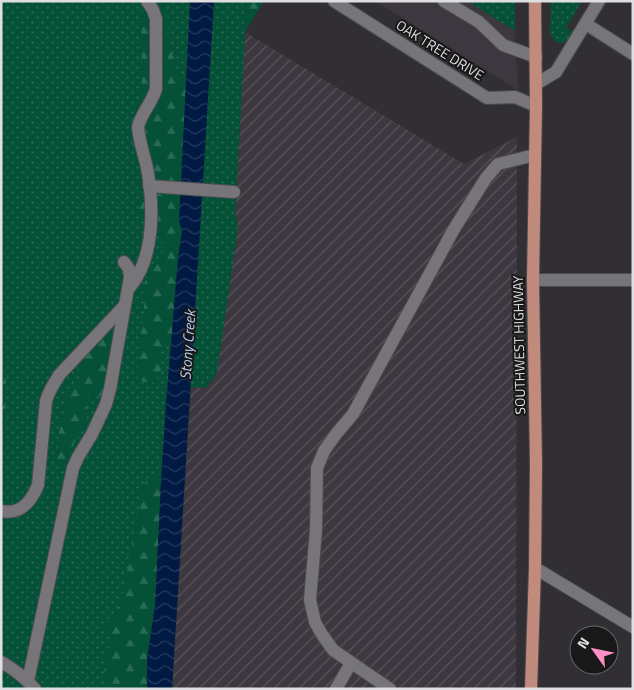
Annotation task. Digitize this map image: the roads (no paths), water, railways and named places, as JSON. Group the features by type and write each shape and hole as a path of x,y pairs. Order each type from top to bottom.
{"main road":[{"name":"SOUTHWEST HIGHWAY","path":"531,689 536,464 533,280 536,1"}],"street":[{"path":"128,288 135,280 143,263 150,234 149,186 138,127 140,119 154,97 156,89 156,19 147,1"},
{"name":"OAK TREE DRIVE","path":"334,1 487,98 514,97 536,106"},
{"path":"444,1 479,22 503,46 536,57"},
{"path":"536,84 556,72 599,1"},
{"path":"586,24 633,54"},
{"path":"390,689 333,650 315,622 310,600 316,530 317,468 324,451 353,414 454,229 486,178 498,164 535,155"},
{"path":"149,186 234,192"},
{"path":"1,662 32,685 72,468 96,426 106,404 110,389 130,277 124,262"},
{"path":"533,280 633,280"},
{"path":"1,511 14,512 28,503 34,496 38,485 46,400 53,384 60,374 126,305"},
{"path":"535,568 633,627"},
{"path":"336,689 351,663"}],"water":[{"name":"Stony Creek","path":"190,1 214,1 172,689 147,689 147,659 155,606 166,404 182,231 179,221"}]}
